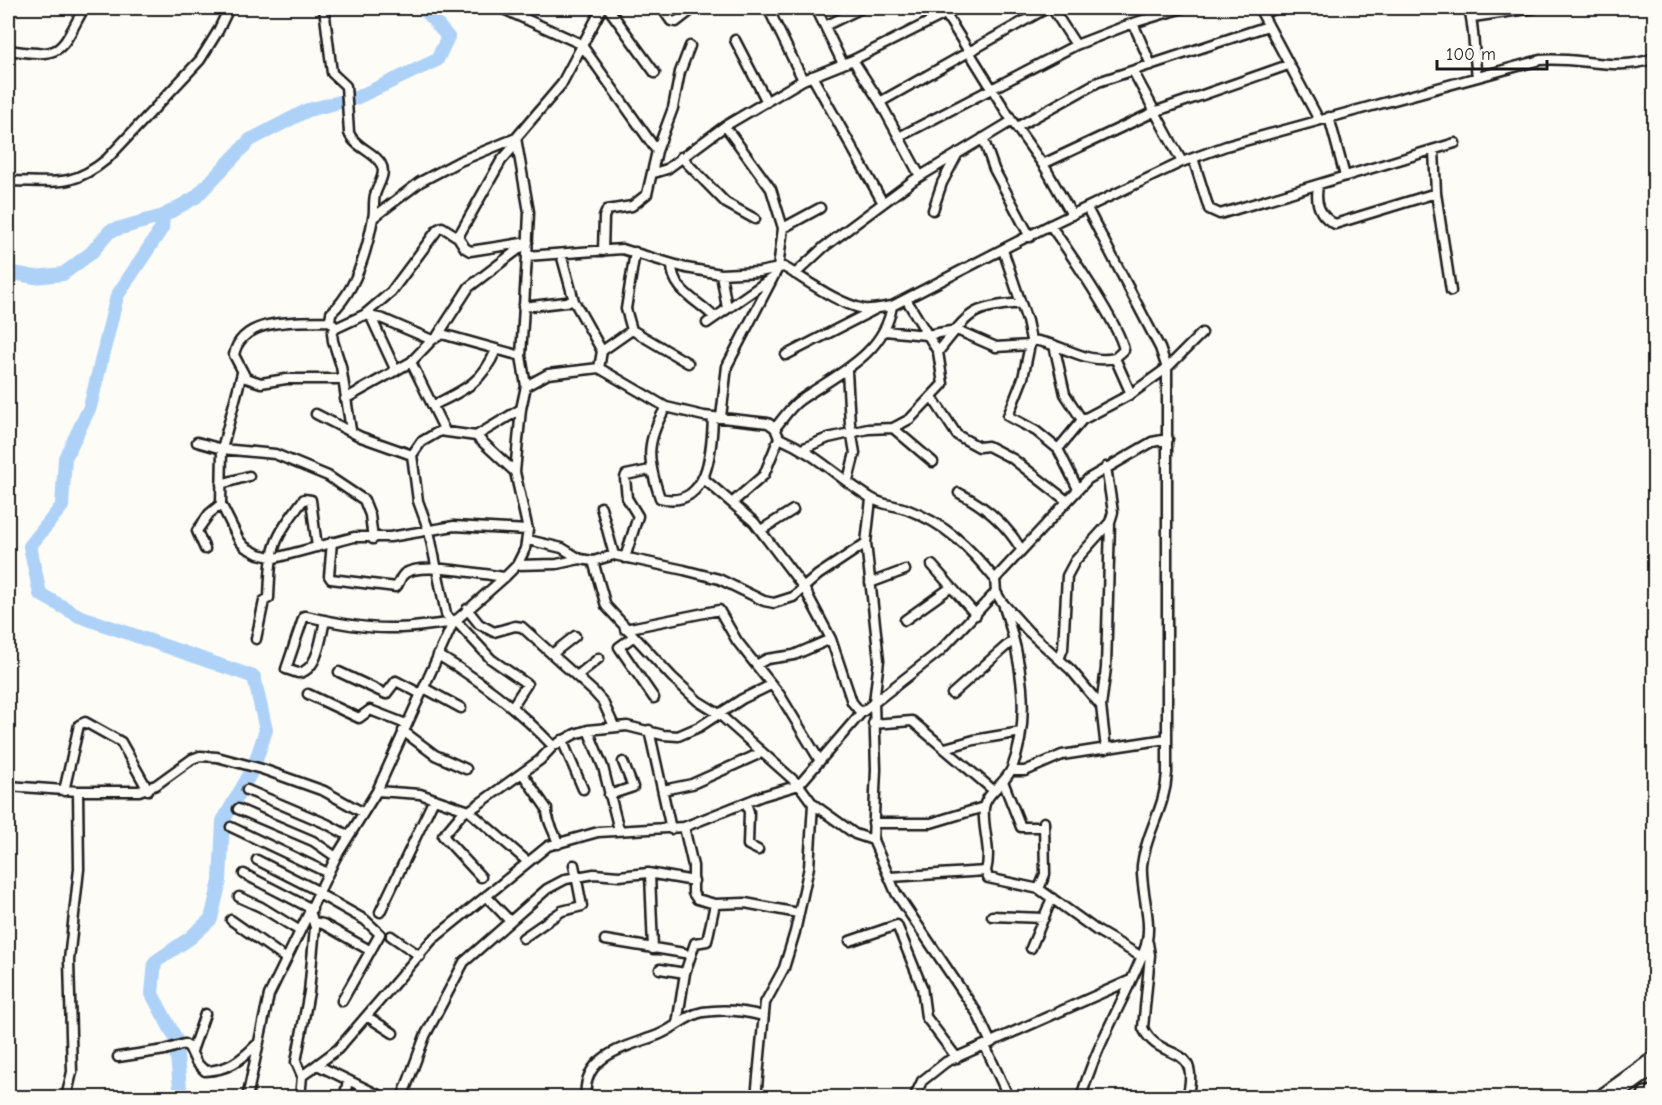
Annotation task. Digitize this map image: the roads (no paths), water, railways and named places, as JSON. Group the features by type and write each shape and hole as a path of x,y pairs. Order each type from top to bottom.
{"main road":[{"path":"1597,1098 1654,1058"},
{"path":"1614,1098 1653,1073"}],"street":[{"path":"8,20 10,8"},
{"path":"8,50 46,52 60,49 68,41 84,8"},
{"path":"8,181 73,180 92,172 113,153 200,60 229,8"},
{"path":"324,8 333,73 344,81 346,88 351,140 381,164 383,170 375,195 374,217 362,265 344,302 331,313 333,341 343,379 351,430"},
{"path":"501,8 528,18 581,44 657,151"},
{"path":"528,18 531,8"},
{"path":"458,237 501,161 552,98 602,8"},
{"path":"608,8 655,73"},
{"path":"662,8 671,21 676,22 694,8"},
{"path":"768,8 803,80"},
{"path":"816,8 843,64"},
{"path":"825,26 862,8"},
{"path":"654,173 667,169 724,126 803,80 853,60 957,8"},
{"path":"880,102 1047,8"},
{"path":"1052,8 1076,45"},
{"path":"899,136 1076,45 1132,23 1183,8"},
{"path":"1278,8 1260,10 1318,120"},
{"path":"1468,8 1473,17 1472,42 1477,76"},
{"path":"1473,17 1534,8"},
{"path":"945,13 1043,164 1072,215"},
{"path":"1132,23 1151,65"},
{"path":"795,274 824,247 920,176 983,138 1098,82 1268,26"},
{"path":"735,40 767,102"},
{"path":"603,251 604,217 607,210 632,206 647,194 654,173 657,151 673,108 680,72 690,46"},
{"path":"527,256 622,249 672,265 721,274 759,272 784,267 848,302 864,309 875,309 892,306 1050,225 1182,162 1245,140 1477,76 1550,59 1622,66 1654,58"},
{"path":"853,60 880,102 920,176"},
{"path":"1043,164 1154,112 1288,65"},
{"path":"1133,71 1182,162"},
{"path":"812,76 883,203"},
{"path":"1329,117 1345,176"},
{"path":"666,407 650,439 650,470 660,498 666,500 685,496 704,479 710,461 727,366 778,268 783,228 771,189 724,126"},
{"path":"983,138 994,169 1030,237"},
{"path":"374,217 420,182 460,161 516,141"},
{"path":"247,1098 256,1044 269,995 285,958 320,893 336,857 377,791 454,621 517,565 528,540 528,530 515,472 521,409 526,386 521,356 529,212 516,141"},
{"path":"1192,158 1209,209 1213,213 1220,214 1455,143"},
{"path":"1434,150 1436,194 1451,291"},
{"path":"933,210 942,183 958,153"},
{"path":"681,157 726,203 755,219"},
{"path":"1318,186 1318,208 1324,219 1335,224 1436,194"},
{"path":"783,228 820,208"},
{"path":"1087,208 1160,348 1167,368 1166,795 1142,864 1150,955 1143,1028 1150,1040 1185,1060 1190,1067 1192,1076 1187,1098"},
{"path":"885,331 926,335 957,330 978,342 996,347 1031,343 1054,345 1093,360 1115,358 1124,350 1122,342 1075,258 1050,225"},
{"path":"368,316 391,292 438,229 442,227 458,237 465,248 470,251 528,242"},
{"path":"345,399 411,362 435,337 469,287 528,242"},
{"path":"1003,250 1021,303 1031,343 1022,382 1008,416 1036,431 1058,449 1078,489"},
{"path":"635,252 626,309 632,330 687,363"},
{"path":"561,254 574,300 602,351 599,368"},
{"path":"672,265 674,276 692,302 710,320 774,277"},
{"path":"721,274 727,308"},
{"path":"804,448 828,438 892,428 910,418 943,384 938,352 906,299"},
{"path":"523,307 574,300"},
{"path":"938,352 979,308 1021,303"},
{"path":"775,428 801,400 847,371 874,346 885,331 892,306"},
{"path":"786,355 854,322 875,309"},
{"path":"368,316 396,371"},
{"path":"343,379 286,379 261,383 246,378 234,355 238,342 244,336 280,322 333,324 368,316 435,337 457,337 521,356"},
{"path":"602,351 632,330"},
{"path":"1058,449 1082,420 1131,394 1167,368 1202,333"},
{"path":"1054,345 1065,394 1082,420"},
{"path":"434,405 461,393 477,380 487,371 496,350"},
{"path":"1115,358 1131,394"},
{"path":"411,362 445,431"},
{"path":"526,386 548,374 599,368 666,407 717,417 768,423 775,428 779,438 764,475 733,502"},
{"path":"847,371 854,461 848,480"},
{"path":"242,373 222,449 221,504 234,533 245,547 271,558 354,537 373,539 454,526 528,530"},
{"path":"932,397 957,435 979,447 988,446 1013,459 1066,501"},
{"path":"476,436 521,409"},
{"path":"316,414 361,437 412,455"},
{"path":"892,428 933,462"},
{"path":"512,707 527,684 491,659 446,614 429,531 418,501 412,455 421,442 435,433 445,431 476,436 515,472"},
{"path":"779,438 804,448 871,499 906,509 945,527 976,556 995,579 996,592 1013,640 1021,684 1021,732 1012,771 1004,784 993,790 984,807 988,878 1039,889 1096,930 1142,957"},
{"path":"995,579 1078,489 1106,467 1152,442 1168,439"},
{"path":"197,442 222,449 275,454 328,476 364,500 370,515 373,539"},
{"path":"1106,467 1113,512 1110,522 1106,668 1101,706 1106,731 1106,749"},
{"path":"625,558 638,516 627,498 625,478 626,475 650,470"},
{"path":"221,484 249,476"},
{"path":"704,479 733,502 760,530 804,588 831,639 852,702 861,713"},
{"path":"959,493 992,513 1013,536 1021,549"},
{"path":"256,639 264,601 269,598 271,558 277,535 304,499 311,500 317,547"},
{"path":"871,499 866,543 879,660 873,724 876,770 873,840 912,918 977,1013 1009,1098"},
{"path":"205,549 197,531 209,514 221,504"},
{"path":"601,507 614,555"},
{"path":"760,530 793,510"},
{"path":"1059,659 1063,649 1067,576 1075,561 1110,522"},
{"path":"528,540 562,548 580,559"},
{"path":"332,542 329,576 331,579 365,581 393,588 398,585 403,575 414,570 437,569 505,577"},
{"path":"517,565 557,564 580,559 593,561 614,555 719,579 764,601 782,602 866,543"},
{"path":"593,561 602,599 633,637 672,677 799,785 813,804 855,834 873,840"},
{"path":"932,565 976,615"},
{"path":"870,583 905,570"},
{"path":"905,620 950,588"},
{"path":"302,1076 338,1049 368,1017 432,940 548,846 619,830 684,827 746,802 799,785 861,713 926,664 996,592"},
{"path":"1001,601 1028,631 1059,659 1101,706"},
{"path":"467,609 479,624 494,632 519,625 578,675 603,702 614,726"},
{"path":"625,628 718,610 771,685 820,761"},
{"path":"325,620 316,656 309,668 298,673 285,669 302,618 306,616 325,620 345,625 387,628 454,621"},
{"path":"552,654 575,636"},
{"path":"633,637 621,643 620,647 654,698"},
{"path":"756,665 767,659 794,655 831,639"},
{"path":"952,694 1013,640"},
{"path":"438,655 471,675 512,707 553,746"},
{"path":"578,675 599,658"},
{"path":"339,672 386,694 396,681 461,708"},
{"path":"481,877 443,836 466,811 522,772 562,740 588,730 614,726 649,730 663,735 678,735 699,727 771,685"},
{"path":"308,694 359,718 370,710 405,728 435,755 466,769"},
{"path":"873,724 912,721 993,790"},
{"path":"64,791 79,725 85,722 111,734 121,742 148,790"},
{"path":"588,730 603,767 619,830"},
{"path":"649,730 671,829"},
{"path":"945,748 974,740 1021,732"},
{"path":"1012,771 1025,771 1062,755 1166,739"},
{"path":"562,740 583,789"},
{"path":"663,790 692,784 760,753"},
{"path":"8,786 64,791 148,790 200,756 237,762 324,790 362,812"},
{"path":"609,795 633,787 624,762"},
{"path":"522,772 547,809 546,816 554,828 558,844"},
{"path":"1004,784 1021,827 1044,824 1045,874 1039,889"},
{"path":"247,790 327,824 349,836"},
{"path":"66,1098 72,1072 69,960 79,869 78,791"},
{"path":"377,791 420,794 466,811 528,862"},
{"path":"380,912 434,798"},
{"path":"746,802 749,812 748,845 758,850"},
{"path":"756,1098 765,1003 790,948 809,867 813,804"},
{"path":"873,823 931,824 984,807"},
{"path":"238,809 313,841 336,857"},
{"path":"231,826 328,873"},
{"path":"684,827 695,897 715,904 745,903 798,914"},
{"path":"257,860 320,893 365,920 378,932 379,937 342,1001"},
{"path":"523,938 562,911 582,906 574,865"},
{"path":"890,877 986,871"},
{"path":"244,874 311,910 314,922 309,992 296,1062 302,1076 300,1098"},
{"path":"402,1098 424,1036 464,962 509,920 547,889 578,877 650,874 694,881"},
{"path":"650,874 653,949"},
{"path":"486,896 509,920"},
{"path":"239,897 261,907 300,931"},
{"path":"1031,948 1052,898"},
{"path":"677,1024 685,973 695,943 707,941 715,904"},
{"path":"992,916 1044,918"},
{"path":"850,941 912,918"},
{"path":"231,920 285,958"},
{"path":"314,922 323,924 371,951"},
{"path":"897,925 922,987 926,1017 957,1058"},
{"path":"391,936 420,956"},
{"path":"605,940 629,942 653,949 684,953"},
{"path":"1081,1098 1090,1068 1142,957 1147,941"},
{"path":"660,969 685,973"},
{"path":"914,1098 922,1081 934,1069 1131,980"},
{"path":"586,1098 587,1076 598,1060 642,1038 657,1035 704,1012 736,1011 763,1016"},
{"path":"192,1051 205,1014"},
{"path":"368,1017 393,1032"},
{"path":"118,1056 165,1050 184,1044 192,1051 196,1062 205,1071 216,1070 242,1060 256,1044"},
{"path":"317,1065 385,1098"},
{"path":"344,1098 348,1081"},
{"path":"1641,1098 1644,1092 1654,1090"}],"waterway":[{"path":"8,272 35,277 63,274 91,253 110,231 163,216 196,197 250,140 308,110 356,98 437,60 448,37 423,8"},
{"path":"163,216 162,228 117,296 90,407 65,458 62,506 30,546 40,594 79,616 254,677 266,730 253,769 223,821 220,881 211,919 190,938 155,962 152,994 175,1037 181,1098"}]}
